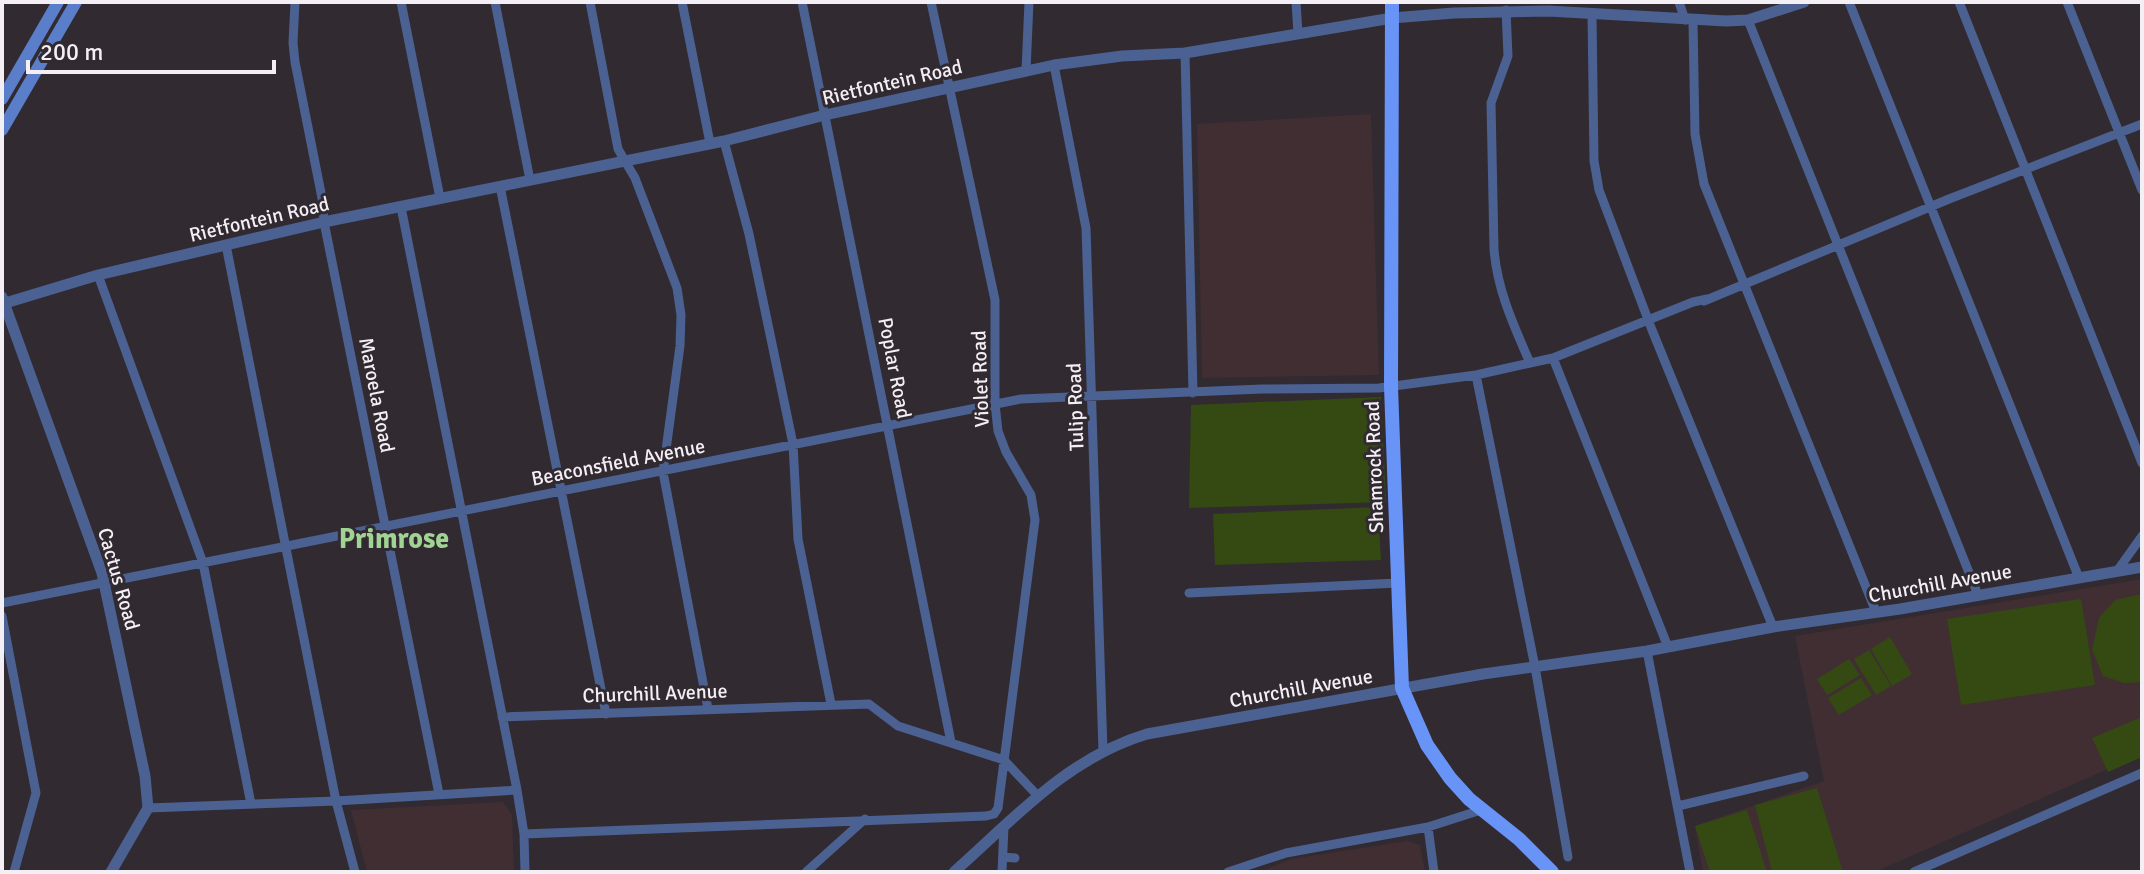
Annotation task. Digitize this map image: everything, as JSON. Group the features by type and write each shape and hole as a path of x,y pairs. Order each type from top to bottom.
{"main road":[{"path":"2,130 76,2"},
{"name":"Shamrock Road","path":"1392,2 1391,387 1402,688 1427,745 1450,778 1481,810 1519,839 1552,872"},
{"path":"2,99 57,4 69,14"}],"street":[{"name":"Maroela Road","path":"295,2 295,62 324,222 439,794"},
{"path":"401,2 440,198"},
{"path":"495,2 530,180"},
{"path":"590,2 618,149 626,161 673,275 680,304 680,346 663,472 708,709"},
{"path":"682,2 710,143"},
{"name":"Poplar Road","path":"802,2 951,742"},
{"name":"Violet Road","path":"865,819 994,814 999,803 1035,520 1031,495 1001,441 995,404 995,300 931,2"},
{"path":"1026,71 1029,2"},
{"path":"1296,2 1298,34"},
{"path":"1679,2 1689,20 1698,156 1704,184 1876,612"},
{"name":"Rietfontein Road","path":"3,301 98,275 324,222 724,141 825,115 1054,65 1122,56 1185,53 1392,18 1506,10 1521,6 1592,15 1748,20 1804,2"},
{"path":"1849,2 2079,578"},
{"path":"1959,2 2142,463"},
{"path":"2067,2 2142,190"},
{"path":"1506,10 1508,56 1491,103 1495,272 1530,363"},
{"path":"1592,15 1596,174 1606,212 1773,627"},
{"path":"1748,20 1978,595"},
{"path":"1185,53 1193,393"},
{"name":"Tulip Road","path":"1054,65 1086,228 1103,751"},
{"name":"Beaconsfield Avenue","path":"2,603 1044,396 1245,391 1300,393 1391,387 1476,375 1553,358 2142,124"},
{"path":"724,141 749,234 793,444 798,539 831,704"},
{"path":"500,186 606,714"},
{"path":"401,207 517,790 524,834 525,872"},
{"path":"226,245 336,801 355,872"},
{"path":"98,275 203,563 251,804"},
{"name":"Cactus Road","path":"3,301 105,583 145,776 148,808"},
{"path":"1553,358 1668,647"},
{"path":"1476,375 1535,667 1568,857"},
{"path":"2117,571 2142,536"},
{"name":"Churchill Avenue","path":"502,717 869,704 898,726 1004,760 1037,795 1103,751 1147,734 1402,688 1647,651 1773,627 2142,567"},
{"path":"1189,593 1398,583"},
{"path":"2,616 35,800 14,872"},
{"path":"1647,651 1690,872"},
{"path":"1914,872 2142,773"},
{"path":"1678,806 1804,776"},
{"path":"111,872 148,808 517,790"},
{"path":"954,872 1037,795"},
{"path":"1228,872 1286,853 1428,827 1481,810"},
{"path":"524,834 865,819"},
{"path":"806,872 865,819"},
{"path":"1002,872 1004,826"},
{"path":"1428,827 1434,872"},
{"path":"1003,857 1015,858"}],"shaded area":[{"path":"1371,114 1379,375 1202,378 1197,124"},
{"path":"2142,579 2142,754 1875,872 1703,872 1695,826 1824,781 1795,636"},
{"path":"503,802 512,815 514,872 367,872 351,810"},
{"path":"1407,841 1420,845 1425,872 1259,872 1291,859"}],"green space":[{"path":"1381,397 1386,502 1189,508 1191,405"},
{"path":"1378,507 1381,560 1215,565 1213,514"},
{"path":"2142,594 2142,682 2124,683 2103,676 2092,650 2099,618 2115,600"},
{"path":"2081,599 2095,685 1961,705 1947,619"},
{"path":"1890,637 1912,674 1892,686 1871,649"},
{"path":"1869,650 1891,686 1876,695 1854,659"},
{"path":"1849,659 1860,675 1827,695 1817,679"},
{"path":"1861,678 1872,695 1839,715 1828,698"},
{"path":"2142,717 2142,757 2108,772 2092,738"},
{"path":"1817,788 1843,872 1772,872 1755,805"},
{"path":"1747,810 1767,872 1710,872 1695,826"}],"district":[{"name":"Primrose","path":"394,538"}]}
